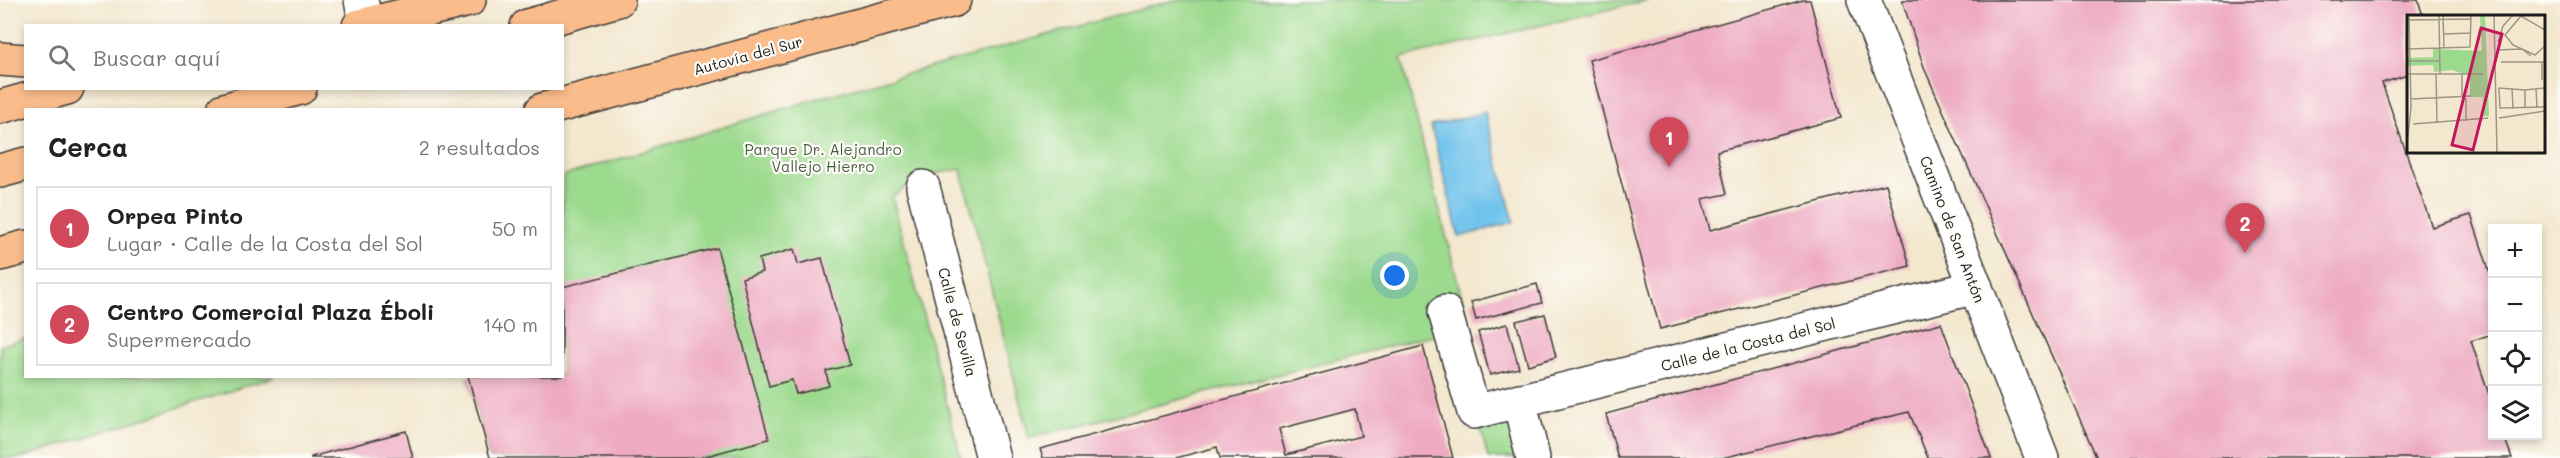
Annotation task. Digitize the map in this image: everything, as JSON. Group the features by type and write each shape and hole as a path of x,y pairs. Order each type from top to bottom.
{"highway":[{"path":"370,24 469,0"},
{"path":"534,24 618,0"},
{"name":"Autovía del Sur","path":"549,108 954,0"},
{"path":"0,59 24,61"},
{"path":"0,107 60,90"},
{"path":"231,108 293,90"},
{"path":"0,171 24,165"}],"street":[{"path":"361,0 366,24"},
{"name":"Camino de San Antón","path":"1864,0 2042,458"},
{"name":"Calle de Sevilla","path":"923,187 993,458"},
{"name":"Calle de la Costa del Sol","path":"1445,312 1474,412 1976,288"},
{"path":"1519,400 1533,458"}],"green space":[{"name":"Parque Dr. Alejandro Vallejo Hierro","path":"1174,0 1650,0 1401,58 1469,326 1029,438 961,169 922,176 892,197 961,458 490,458 468,378 564,378 564,176 822,97"},
{"path":"24,338 24,378 271,378 21,458 0,458 0,346"},
{"path":"1535,411 1548,458 1488,458 1480,426"}],"water":[{"path":"1485,112 1514,222 1459,237 1431,126"}],"building":[{"path":"1803,0 1810,0 1841,118 1717,151 1727,194 1702,199 1710,230 1886,184 1910,266 1660,329 1589,60"},
{"path":"1902,0 2418,0 2423,15 2407,15 2407,75 2382,83 2432,227 2471,215 2488,267 2488,335 2471,341 2488,391 2488,440 2505,440 2512,458 2097,458 1925,70"},
{"path":"717,248 769,439 699,458 490,458 469,378 564,378 564,286"},
{"path":"794,249 798,264 822,258 850,365 826,371 829,386 796,394 792,380 769,386 742,278 762,272 759,259"},
{"path":"1537,284 1542,303 1476,320 1471,302"},
{"path":"1545,314 1556,357 1528,365 1516,321"},
{"path":"1941,323 1991,458 1928,458 1909,412 1722,458 1618,458 1606,414"},
{"path":"1507,324 1519,368 1490,375 1478,332"},
{"path":"1423,346 1453,458 1220,458 1217,447 1176,458 1043,458 1040,449","holes":["1355,409 1361,436 1286,455 1279,429"]},
{"path":"406,431 413,458 311,458 311,457"}],"place":[{"name":"Orpea Pinto","path":"1669,167"},
{"name":"Centro Comercial Plaza Éboli","path":"2245,253"}]}
